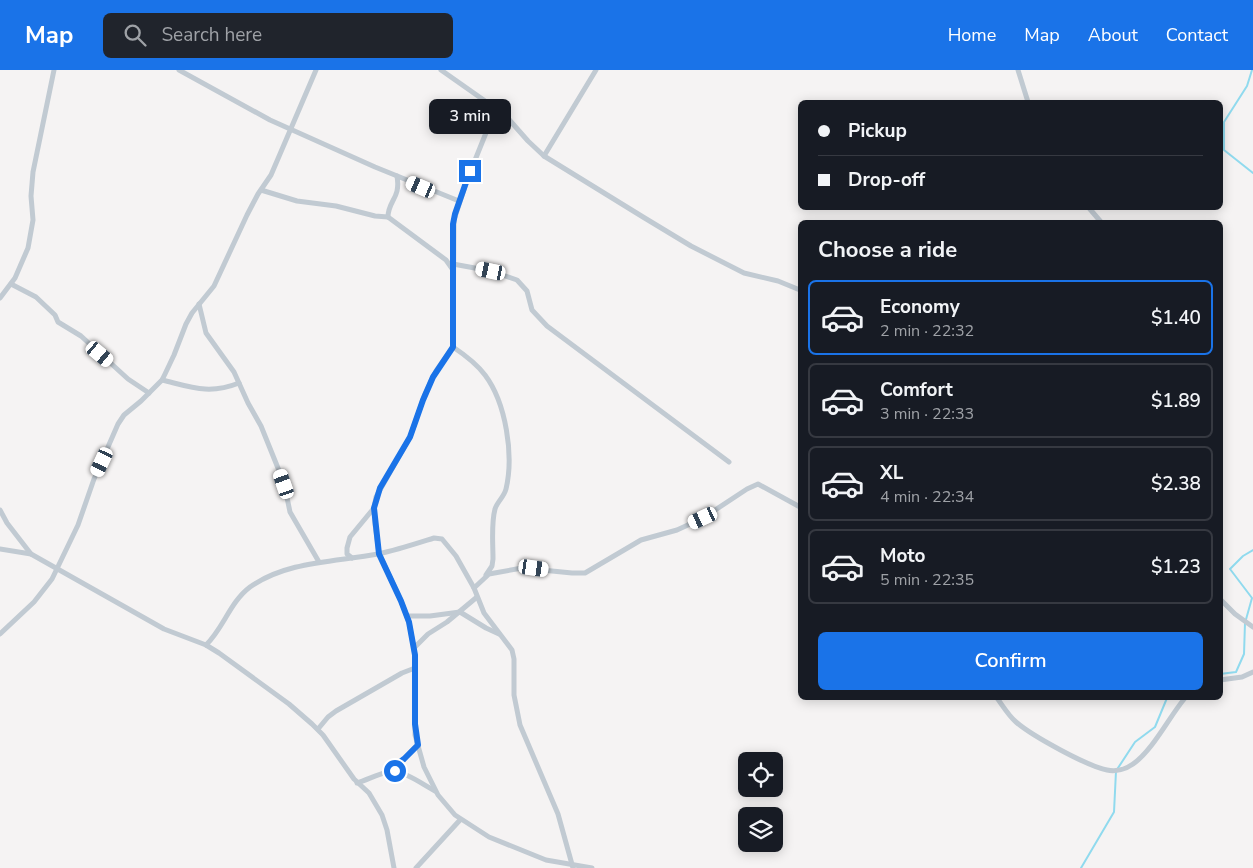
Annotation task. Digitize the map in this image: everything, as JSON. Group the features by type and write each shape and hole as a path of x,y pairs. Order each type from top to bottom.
{"street":[{"path":"0,298 18,274 28,248 33,220 31,196 33,172 54,70"},
{"path":"179,70 263,117 396,176 460,201"},
{"path":"0,634 41,594 52,579 78,525 94,479 118,424 124,415 162,380 186,324 217,281 260,190 271,175 316,70"},
{"path":"441,70 496,108 544,156 691,246 744,273 778,281 798,289"},
{"path":"544,156 596,70"},
{"path":"1018,70 1027,100"},
{"path":"496,108 453,224 453,347 433,377 410,437 380,488 374,508 379,554 407,616 414,648 415,724 418,745 424,767 444,805 460,820 502,843 532,855 572,867 592,868"},
{"path":"388,217 398,189 396,176"},
{"path":"260,190 297,201 336,206 375,216 388,217 454,267 491,271 520,282 528,294 532,310 547,326 729,462"},
{"path":"1091,210 1099,220"},
{"path":"11,284 36,297 55,315 58,322 81,336 128,379 149,392"},
{"path":"199,304 204,328 209,339 223,356 262,426 284,484 290,512 319,562"},
{"path":"453,347 469,358 485,376 496,396 506,427 508,460 506,488 494,512 492,564 484,578 474,588"},
{"path":"162,380 210,391 239,383"},
{"path":"484,578 498,572 522,568 572,574 585,573 641,540 676,530 703,518 747,489 758,484 798,506"},
{"path":"352,558 347,554 350,537 374,508"},
{"path":"0,510 31,554"},
{"path":"206,645 248,588 263,578 291,568 319,562 379,554 434,538 442,539 456,556 474,588 484,614 502,635 513,654 514,695 520,725 554,804 572,867"},
{"path":"0,549 31,554 58,567 164,629 206,645 289,704 318,729 358,783 369,793 382,815 387,830 394,868"},
{"path":"414,648 428,634 447,622 478,597"},
{"path":"1223,602 1235,614 1253,627"},
{"path":"407,616 430,616 460,612 486,628 502,635"},
{"path":"318,729 336,711 402,673 415,668"},
{"path":"1223,680 1242,677 1253,672"},
{"path":"999,700 1015,721 1027,730 1077,758 1108,770 1116,771 1134,763 1145,752 1184,700"},
{"path":"387,772 418,745"},
{"path":"358,783 387,772 395,771 436,792"},
{"path":"416,868 460,820"}],"waterway":[{"path":"1252,70 1247,86 1224,122 1224,150 1253,173"},
{"path":"1223,674 1236,672 1244,654 1245,623 1252,598 1230,569 1243,556 1253,550"},
{"path":"1081,868 1114,812 1116,771 1135,742 1155,727 1166,700"}],"route":[{"path":"395,771 387,772 418,745 415,735 415,655 409,622 379,554 374,502 380,488 410,437 436,371 453,347 453,224 470,171"}]}
